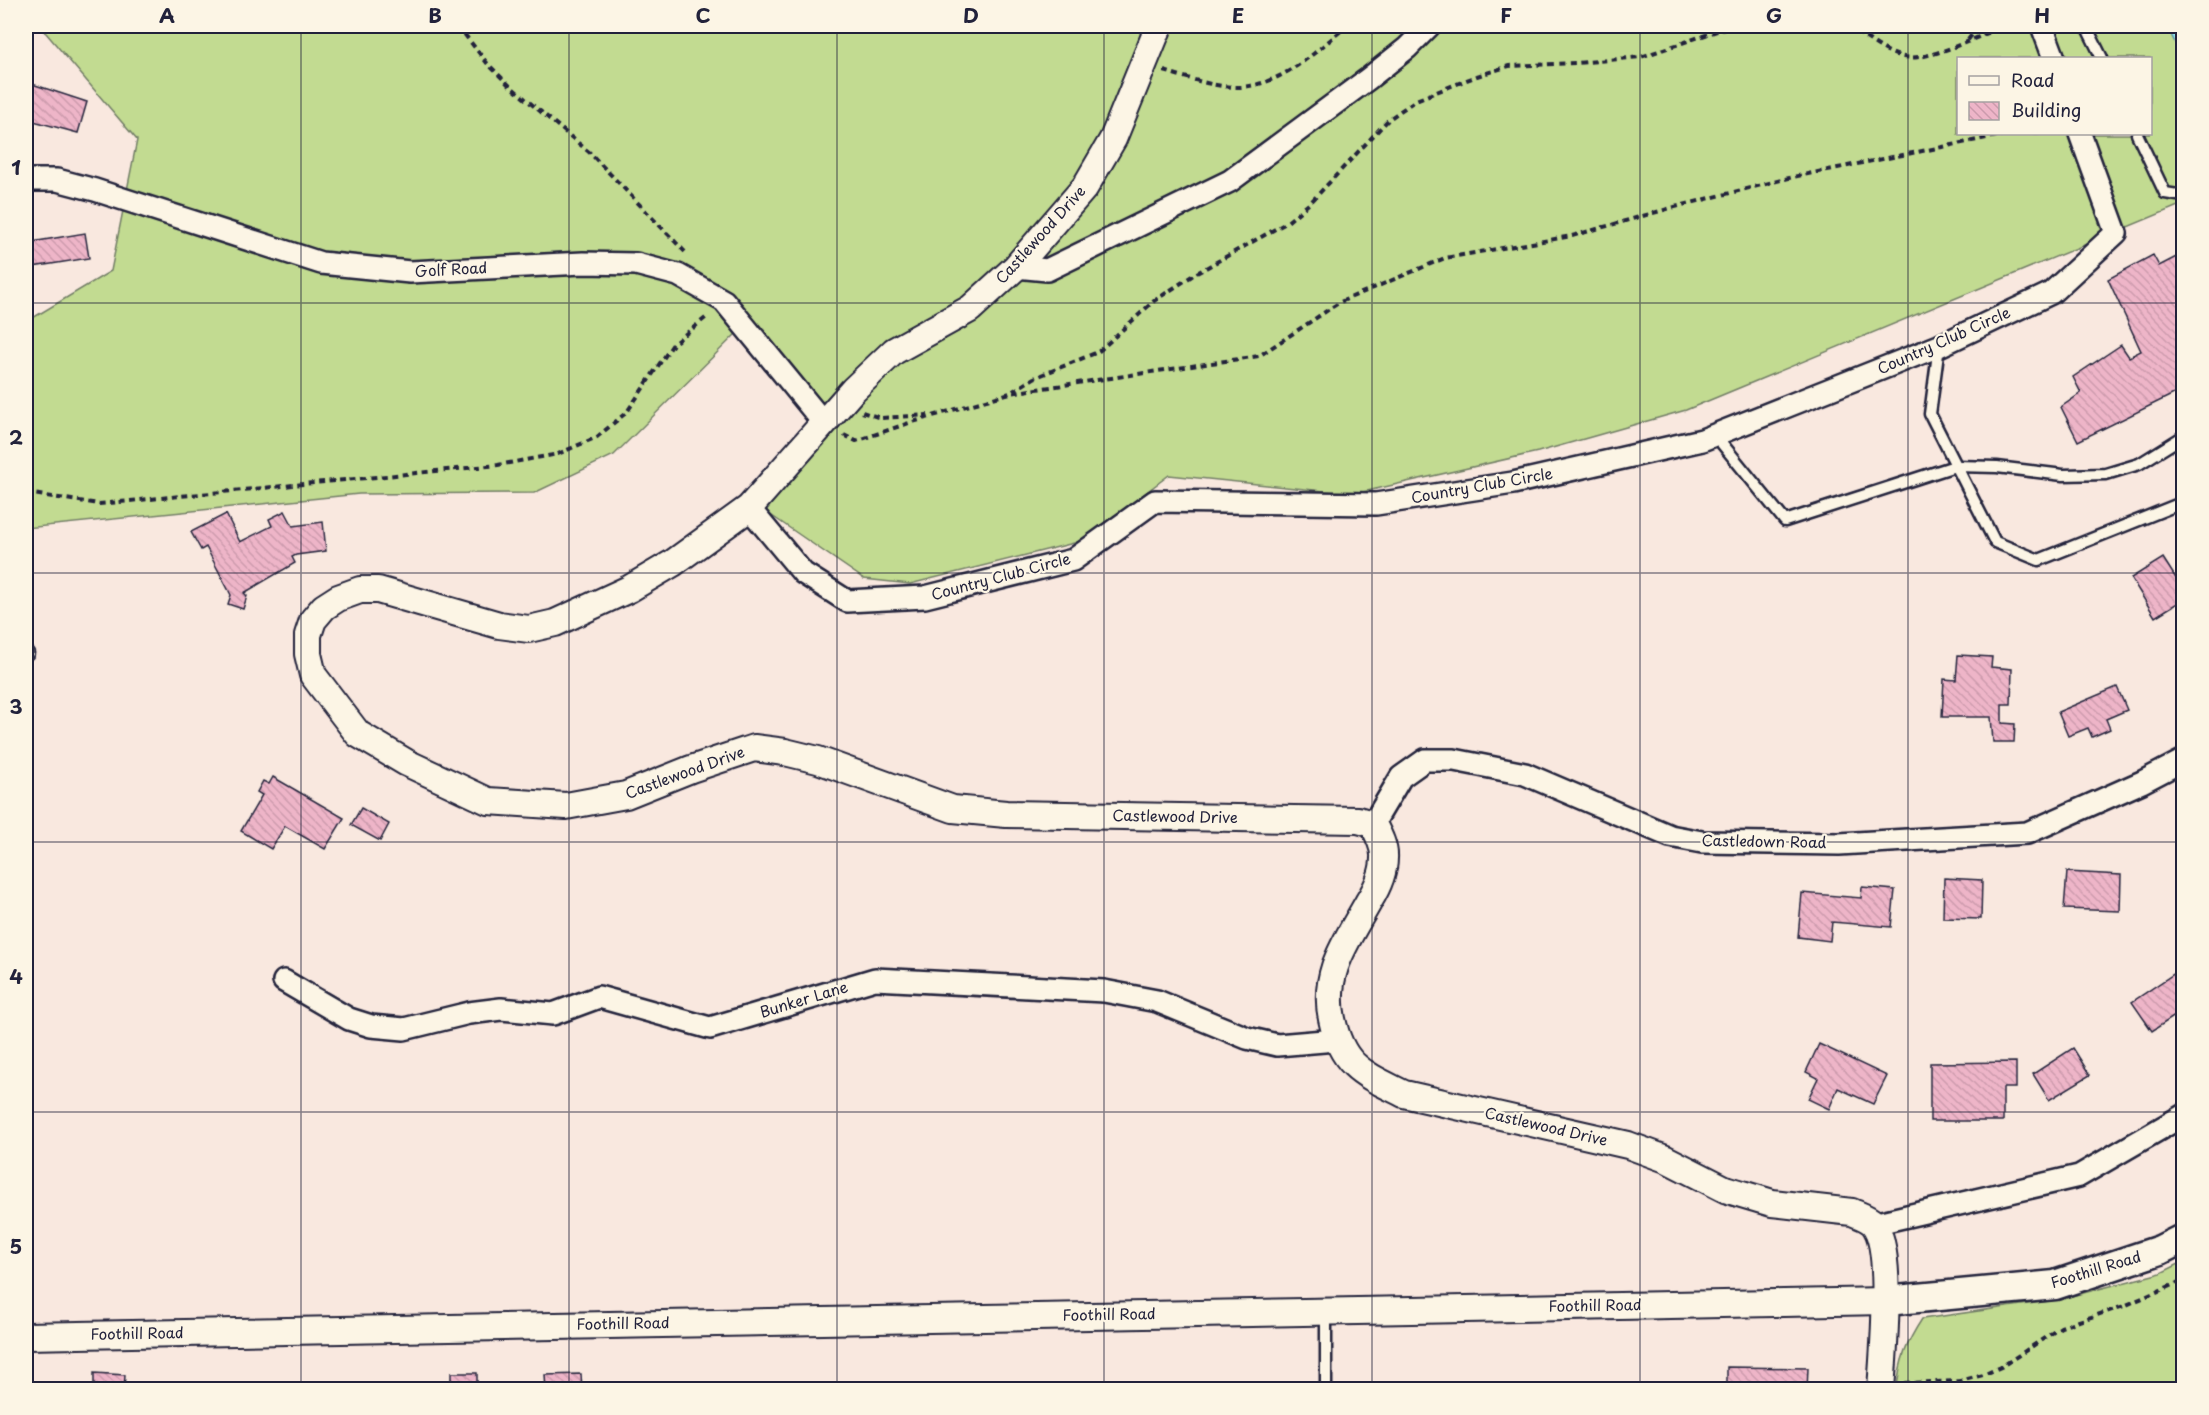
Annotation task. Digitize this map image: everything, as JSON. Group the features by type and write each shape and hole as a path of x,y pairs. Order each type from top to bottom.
{"main road":[{"name":"Foothill Road","path":"1887,1301 2055,1286 2160,1250 2184,1238"}],"street":[{"name":"Castlewood Drive","path":"1159,26 1113,139 1085,187 1016,267 970,309 894,351 844,399 828,423 749,508 629,589 581,613 537,627 499,626 378,590 360,590 338,598 324,607 313,620 308,635 308,654 313,675 358,734 407,763 488,801 566,806 626,795 691,769 754,748 818,760 953,809 1006,814 1358,820 1373,824 1381,840 1385,858 1380,882 1336,960 1330,980 1328,1002 1336,1040 1353,1066 1371,1078 1404,1094 1628,1145 1666,1159 1725,1190 1773,1203 1852,1212 1873,1224"},
{"path":"1016,267 1047,270 1230,181 1368,79 1407,48 1429,26"},
{"path":"2042,26 2054,57"},
{"name":"Country Club Circle","path":"749,508 803,573 847,601 925,597 1073,560 1155,501 1376,504 1513,483 1702,440 1939,346 2050,293 2116,232 2080,135"},
{"name":"Golf Road","path":"26,180 57,180 95,190 321,263 410,272 583,263 636,264 678,275 725,303 828,423"},
{"name":"Castledown Road","path":"1373,824 1401,777 1425,760 1454,760 1525,774 1670,836 1702,842 1839,844 2027,833 2142,782 2184,760"},
{"name":"Bunker Lane","path":"284,981 349,1019 371,1026 404,1029 469,1013 501,1009 553,1014 599,997 710,1028 874,979 1104,991 1157,1001 1247,1038 1277,1046 1336,1040"},
{"path":"1881,1387 1887,1301 1881,1239 1873,1224 2079,1176 2184,1114"},
{"name":"Foothill Road","path":"26,1336 1887,1301"}],"lane":[{"path":"2086,26 2102,57"},
{"path":"2137,135 2165,193 2184,196"},
{"path":"1939,346 1930,414 1995,542 2039,560 2184,502"},
{"path":"1715,435 1785,521 1955,466 1997,467 2063,475 2106,474 2139,464 2184,436"},
{"path":"1326,1311 1326,1389"}],"path":[{"path":"458,26 487,63 510,86 589,152 691,259"},
{"path":"1144,65 1191,79 1241,87 1268,81 1296,68 1347,26"},
{"path":"1010,393 1034,378 1098,352 1154,301 1195,274 1286,224 1311,202 1389,119 1416,99 1477,75 1509,66 1641,57 1720,30 1742,26"},
{"path":"1848,26 1887,50 1904,57 1922,58 2005,26"},
{"path":"1968,40 1978,26"},
{"path":"828,423 847,438 856,441 1010,393 1259,356 1340,302 1444,258 1572,236 1793,177 2002,135"},
{"path":"26,493 99,504 498,465 558,454 597,437 627,412 673,344 725,303"},
{"path":"844,399 855,409 882,418 935,415"},
{"path":"1881,1387 1960,1381 1983,1375 2001,1367 2061,1328 2124,1306 2184,1280"}],"green space":[{"path":"40,26 2183,26 2183,204 1686,410 1538,452 1354,494 1169,475 1082,541 910,584 864,579 759,507 841,423 749,321 614,455 534,493 359,494 26,528 26,322 111,271 137,140"},
{"path":"2183,1262 2183,1389 1897,1389 1905,1352 1922,1319 2056,1300 2161,1273"}],"water":[{"path":"2167,26 2183,26 2183,60"}],"building":[{"path":"26,82 87,102 78,133 26,119"},
{"path":"85,233 89,258 26,268 26,243"},
{"path":"2184,253 2184,389 2078,441 2061,407 2081,393 2073,377 2121,345 2129,357 2141,351 2108,279 2153,255 2159,266"},
{"path":"285,511 293,526 323,522 326,551 292,557 295,563 244,593 247,596 243,609 228,604 231,595 206,547 201,550 191,532 226,514 240,542 272,526 269,519"},
{"path":"2163,558 2184,591 2184,599 2155,617 2131,578"},
{"path":"1958,655 1992,657 1991,667 2012,669 2011,704 2002,704 2002,723 2015,724 2014,742 1993,742 1991,717 1942,717 1944,679 1956,680"},
{"path":"2117,687 2127,710 2106,719 2110,729 2092,737 2088,728 2068,736 2058,712"},
{"path":"273,777 344,818 325,849 285,826 271,849 241,831 262,795 257,792 263,781 269,784"},
{"path":"361,808 389,824 380,841 351,825"},
{"path":"2067,872 2121,875 2120,911 2064,909"},
{"path":"1944,878 1982,880 1981,919 1943,918"},
{"path":"1862,887 1895,890 1891,927 1832,922 1830,941 1798,937 1802,893 1861,898"},
{"path":"2184,967 2184,1010 2152,1031 2132,1002"},
{"path":"1819,1044 1887,1076 1873,1104 1838,1088 1829,1109 1808,1099 1818,1078 1806,1072"},
{"path":"2073,1048 2090,1075 2049,1100 2033,1074"},
{"path":"2016,1062 2016,1088 2003,1088 2003,1121 1930,1121 1930,1063"},
{"path":"1727,1367 1808,1368 1807,1390 1727,1390"},
{"path":"94,1373 125,1375 124,1390 94,1390"},
{"path":"451,1373 477,1373 477,1390 451,1390"},
{"path":"581,1374 582,1390 546,1390 545,1375"},
{"path":"255,1384 255,1390 227,1390 227,1385"},
{"path":"1693,1384 1693,1390 1624,1390 1624,1385"},
{"path":"1577,1385 1577,1390 1507,1390 1507,1388"}]}
